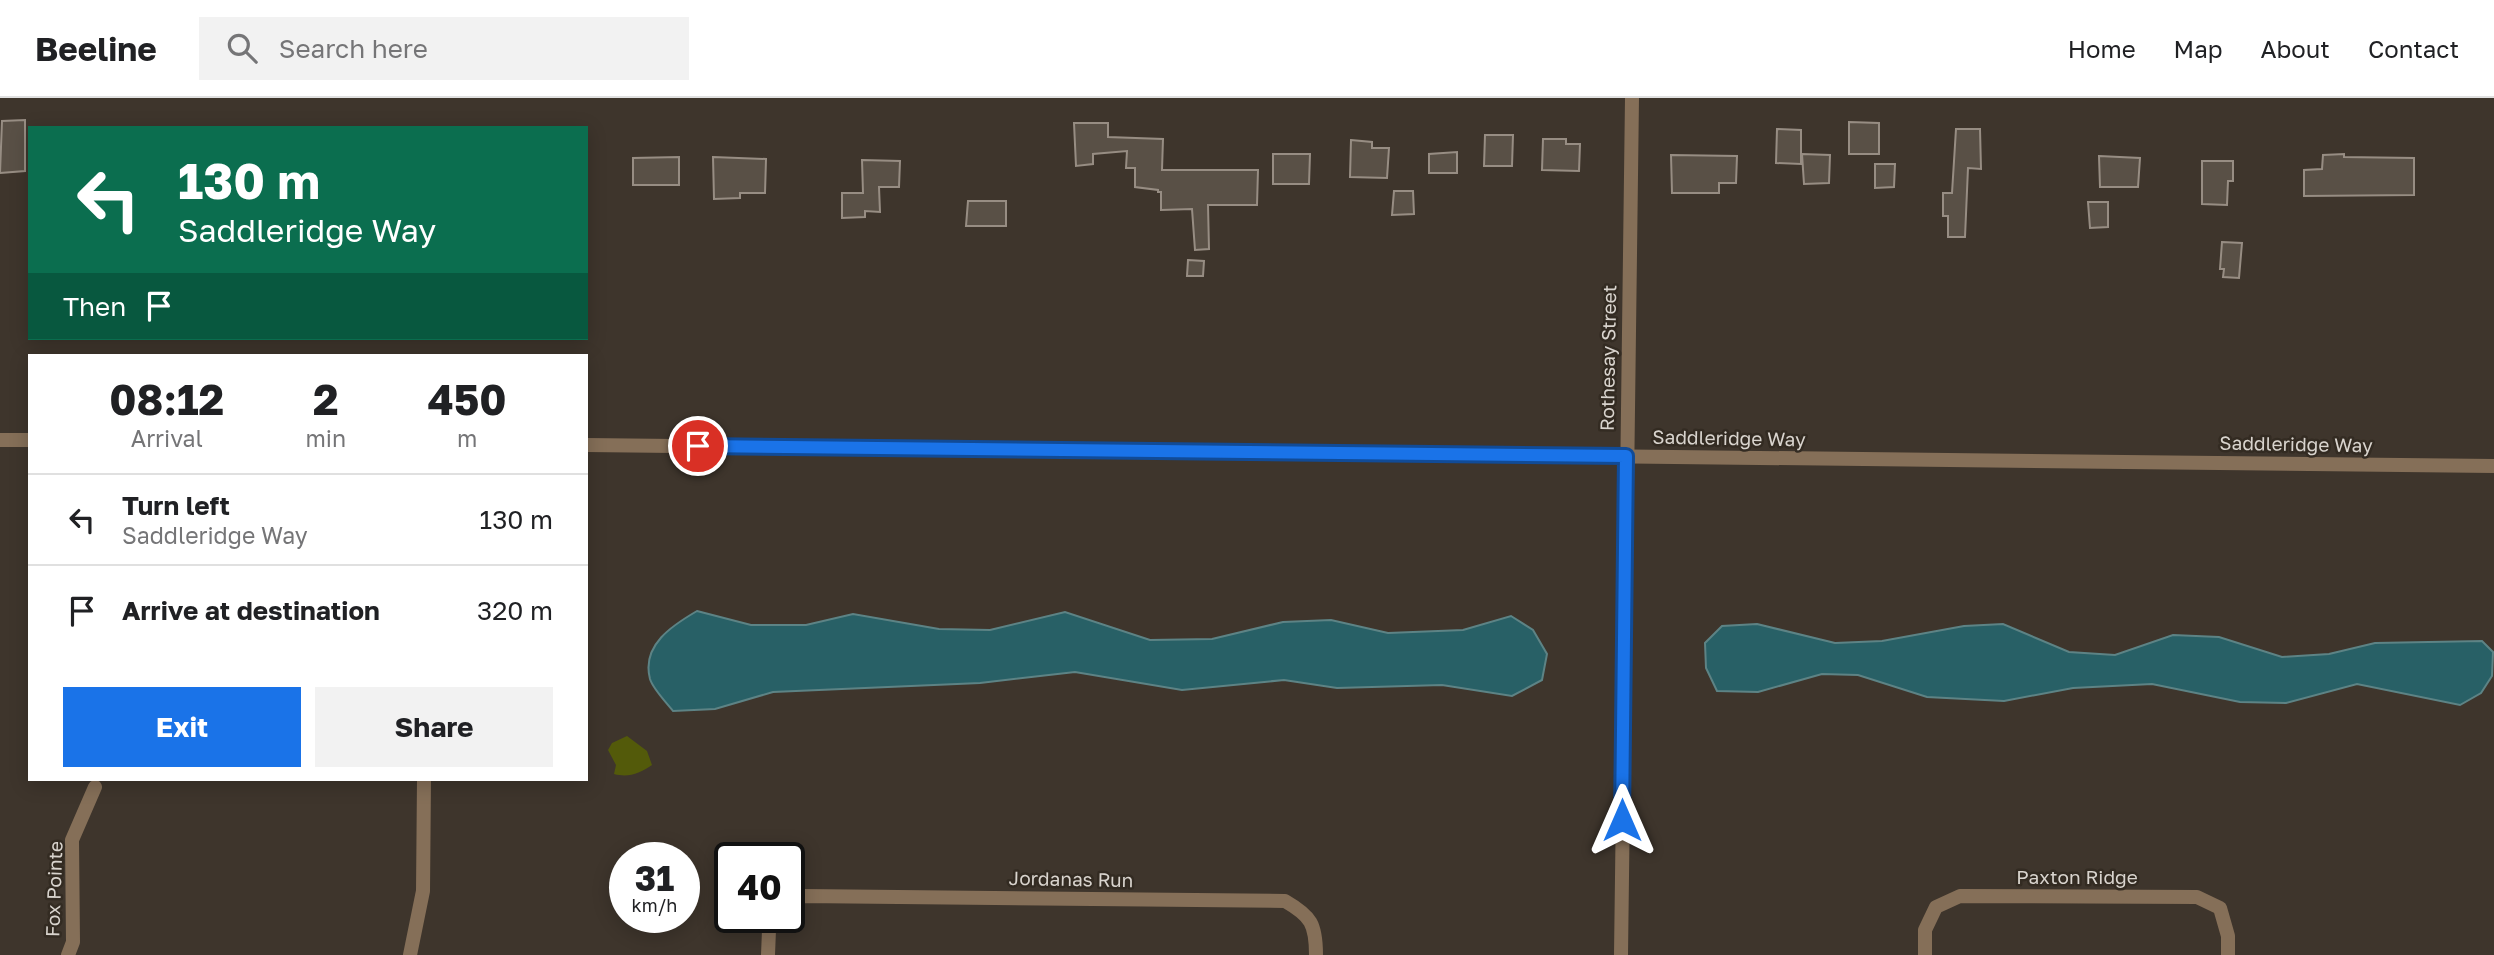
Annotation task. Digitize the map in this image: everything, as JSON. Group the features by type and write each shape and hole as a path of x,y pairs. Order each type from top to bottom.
{"street":[{"name":"Rothesay Street","path":"1621,955 1632,98"},
{"path":"0,440 28,440"},
{"name":"Saddleridge Way","path":"588,445 2494,466"},
{"path":"410,955 423,891 424,781"},
{"name":"Fox Pointe","path":"68,955 73,942 72,840 94,787"},
{"name":"Jordanas Run","path":"805,896 1285,901 1305,913 1316,935 1316,955"},
{"name":"Paxton Ridge","path":"1925,955 1926,930 1936,907 1960,896 1988,896 2197,897 2220,908 2228,936 2228,955"},
{"path":"768,955 769,933"}],"green space":[{"path":"627,736 647,751 652,765 634,774 614,774 616,765 608,750 612,743"}],"water":[{"path":"697,611 751,625 806,625 853,614 939,629 990,630 1065,612 1150,640 1212,639 1283,622 1331,620 1388,633 1463,630 1511,616 1533,630 1547,654 1542,680 1512,696 1442,685 1337,688 1284,680 1182,690 1075,672 980,683 773,692 715,709 673,711 650,679 650,656 669,630"},
{"path":"1757,624 1835,643 1882,641 1964,626 2003,624 2069,652 2115,655 2173,635 2219,637 2282,657 2329,654 2375,643 2482,641 2493,652 2492,676 2481,693 2460,705 2357,684 2286,703 2240,702 2152,684 2073,688 2004,701 1927,697 1858,675 1822,674 1758,692 1717,691 1706,668 1705,643 1722,626"}],"building":[{"path":"25,120 25,171 0,173 2,121"},
{"path":"1849,122 1879,123 1879,154 1849,154"},
{"path":"1074,123 1108,123 1108,137 1163,139 1162,170 1258,170 1257,205 1208,205 1209,249 1195,250 1192,209 1161,210 1161,192 1135,187 1135,168 1126,168 1127,151 1093,154 1093,164 1076,166"},
{"path":"1777,129 1801,130 1801,164 1776,163"},
{"path":"1956,129 1980,129 1981,169 1968,168 1965,237 1948,237 1948,216 1943,216 1943,193 1952,193"},
{"path":"1485,135 1513,135 1512,166 1484,166"},
{"path":"1543,139 1566,139 1566,144 1580,144 1579,171 1542,170"},
{"path":"1351,140 1372,142 1372,148 1389,148 1387,178 1350,177"},
{"path":"1457,152 1457,173 1429,173 1429,154"},
{"path":"1273,154 1310,154 1309,184 1273,184"},
{"path":"1802,154 1830,155 1829,183 1804,184"},
{"path":"2344,154 2344,157 2414,158 2414,195 2304,196 2304,170 2322,169 2323,155"},
{"path":"1671,155 1737,156 1736,183 1719,183 1719,193 1672,193"},
{"path":"2099,156 2140,158 2138,187 2100,187"},
{"path":"679,157 679,185 633,185 633,158"},
{"path":"713,157 766,159 765,193 740,193 740,198 714,199"},
{"path":"862,160 900,161 899,187 879,187 880,212 865,211 865,217 842,218 842,193 863,193"},
{"path":"2202,161 2233,161 2233,181 2228,181 2227,205 2202,204"},
{"path":"1875,164 1895,164 1894,187 1875,188"},
{"path":"1394,191 1413,191 1414,214 1392,215"},
{"path":"968,201 1006,201 1006,226 966,226"},
{"path":"2088,202 2108,202 2108,227 2090,228"},
{"path":"2222,242 2242,243 2239,278 2223,277 2224,269 2220,269"},
{"path":"1188,260 1204,261 1203,276 1187,276"}],"route":[{"path":"698,446 1626,456 1622,820"}]}
